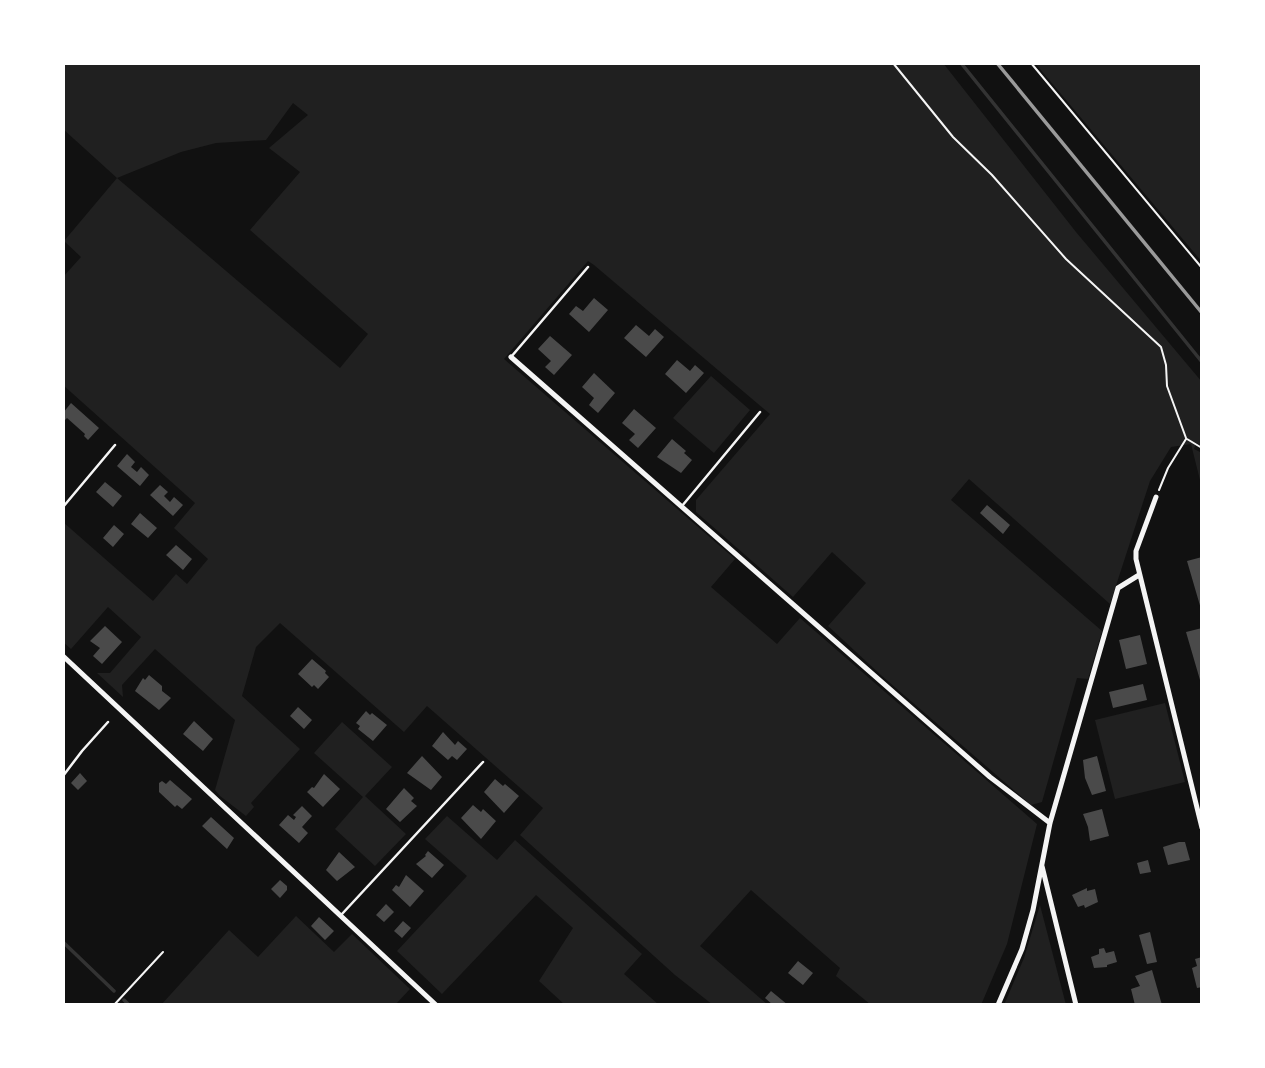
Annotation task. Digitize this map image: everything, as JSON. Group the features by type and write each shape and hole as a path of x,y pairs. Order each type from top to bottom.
{"street":[{"path":"512,357 990,777 1050,823"},
{"path":"1156,497 1136,551 1139,575 1202,828"},
{"path":"998,1005 1022,949 1033,911 1050,823 1118,588 1139,575"},
{"path":"63,656 436,1005"},
{"path":"1041,863 1076,1005"}],"lane":[{"path":"512,357 588,267"},
{"path":"682,506 760,412"},
{"path":"63,507 115,445"},
{"path":"63,776 108,722"},
{"path":"340,917 483,762"}],"path":[{"path":"893,63 953,136 992,175 1066,258 1161,346 1166,365 1167,386 1186,438 1202,449"},
{"path":"1031,63 1202,268"},
{"path":"1156,497 1168,468 1186,438"},
{"path":"114,1005 163,952"}],"shaded area":[{"path":"63,63 943,63 1076,232 1202,382 1202,446 1196,443 1194,449 1202,453 1202,488 1191,444 1171,447 1150,481 1110,604 969,479 951,500 1102,631 1088,679 1077,678 1042,802 1031,805 828,626 866,583 832,552 793,597 696,512 696,500 770,414 594,265 588,261 504,359 735,559 711,587 777,644 800,618 1037,824 1007,944 981,1005 871,1005 836,976 840,968 751,890 700,946 768,1005 713,1005 675,975 520,835 543,808 427,706 404,732 280,623 256,647 242,696 300,749 251,803 254,807 246,816 220,796 215,790 235,720 155,649 122,685 123,697 97,673 110,673 141,637 108,607 71,649 63,642 63,522 153,601 176,574 187,584 208,559 174,528 195,503 63,385 63,277 81,257 64,241 117,178 63,129","holes":["293,103 308,115 269,148 300,172 250,230 368,334 340,368 117,178 181,152 216,143 266,140"]},
{"path":"1035,63 1202,63 1202,262"},
{"path":"711,376 750,410 714,453 673,418"},
{"path":"1165,703 1185,782 1115,799 1095,720"},
{"path":"342,722 392,767 365,796 406,834 375,866 335,829 363,797 314,753"},
{"path":"447,816 497,860 515,840 642,954 624,974 659,1005 565,1005 539,981 573,928 536,895 442,994 397,951 467,876 425,839"},
{"path":"1040,905 1066,1005 1004,1005 1024,958"},
{"path":"296,916 334,952 352,934 410,989 395,1005 161,1005 229,930 258,957"}],"building":[{"path":"594,298 608,310 589,332 569,314 576,306 583,311"},
{"path":"636,325 649,336 655,329 664,337 646,357 624,338"},
{"path":"550,336 572,355 554,375 545,367 551,361 538,349"},
{"path":"677,360 690,371 695,365 704,373 686,393 665,374"},
{"path":"594,373 615,393 598,413 589,405 594,398 582,387"},
{"path":"71,403 99,428 88,440 67,418 63,418 63,413"},
{"path":"634,409 656,428 638,448 629,440 635,434 622,423"},
{"path":"672,439 692,460 681,473 657,457"},
{"path":"127,454 135,462 131,467 137,472 141,467 149,475 140,486 117,466"},
{"path":"105,482 122,496 113,507 96,492"},
{"path":"160,485 168,492 164,496 170,502 174,497 183,505 173,516 150,495"},
{"path":"987,505 1010,525 1003,534 980,513"},
{"path":"140,513 157,528 148,538 131,524"},
{"path":"114,525 124,534 113,547 103,538"},
{"path":"176,545 192,559 183,570 166,555"},
{"path":"1202,557 1202,609 1201,609 1187,561"},
{"path":"105,626 122,642 102,664 93,656 100,648 90,641"},
{"path":"1202,628 1202,680 1200,680 1186,632"},
{"path":"1140,635 1147,664 1126,669 1119,640"},
{"path":"312,659 329,677 318,689 298,674"},
{"path":"149,675 171,698 159,710 135,691 143,678 145,680"},
{"path":"1143,684 1147,700 1113,708 1109,692"},
{"path":"298,707 312,720 304,729 290,716"},
{"path":"366,711 387,725 373,741 358,729 360,726 356,723"},
{"path":"194,721 213,739 203,751 183,734"},
{"path":"443,732 455,745 458,741 467,749 457,760 452,756 448,760 432,746"},
{"path":"422,756 442,777 431,790 407,773"},
{"path":"1097,756 1106,791 1092,795 1085,778 1083,760"},
{"path":"80,773 87,781 78,790 71,783"},
{"path":"324,774 340,789 323,807 307,792 314,788"},
{"path":"495,779 519,796 504,813 484,792"},
{"path":"170,780 192,799 182,809 177,805 175,807 159,792 159,783 162,781 166,784"},
{"path":"404,788 414,798 411,801 417,806 400,822 386,809"},
{"path":"473,805 481,812 483,809 496,821 481,839 461,818"},
{"path":"302,806 312,816 302,827 308,833 299,843 279,825 288,815 294,820 296,817 293,815"},
{"path":"1102,809 1109,836 1090,841 1083,814"},
{"path":"211,817 234,838 227,849 202,826"},
{"path":"1185,842 1190,860 1168,865 1163,847"},
{"path":"428,851 444,865 432,878 416,864"},
{"path":"339,852 355,867 337,881 326,870"},
{"path":"1148,860 1151,872 1140,874 1137,863"},
{"path":"406,875 424,891 410,907 392,890 396,885 399,887"},
{"path":"280,880 287,886 287,890 280,898 271,889"},
{"path":"1087,888 1087,891 1095,889 1098,902 1085,908 1084,905 1078,907 1072,895"},
{"path":"386,904 394,912 384,922 376,915"},
{"path":"319,917 334,931 325,940 311,926"},
{"path":"403,921 411,928 402,938 394,931"},
{"path":"1150,932 1157,962 1147,964 1139,935"},
{"path":"1104,948 1106,953 1114,951 1117,962 1107,967 1094,968 1091,957"},
{"path":"1202,957 1202,987 1197,988 1192,968 1197,966 1195,959"},
{"path":"798,961 813,973 803,985 788,973"},
{"path":"1152,970 1162,1005 1135,1005 1131,989 1140,986 1135,976"},
{"path":"771,991 788,1005 773,1005 765,998"}],"waterway":[{"path":"961,63 1202,362"},
{"path":"63,942 114,991"},
{"path":"124,1000 129,1005"}],"railway":[{"path":"997,63 1202,313"}]}
